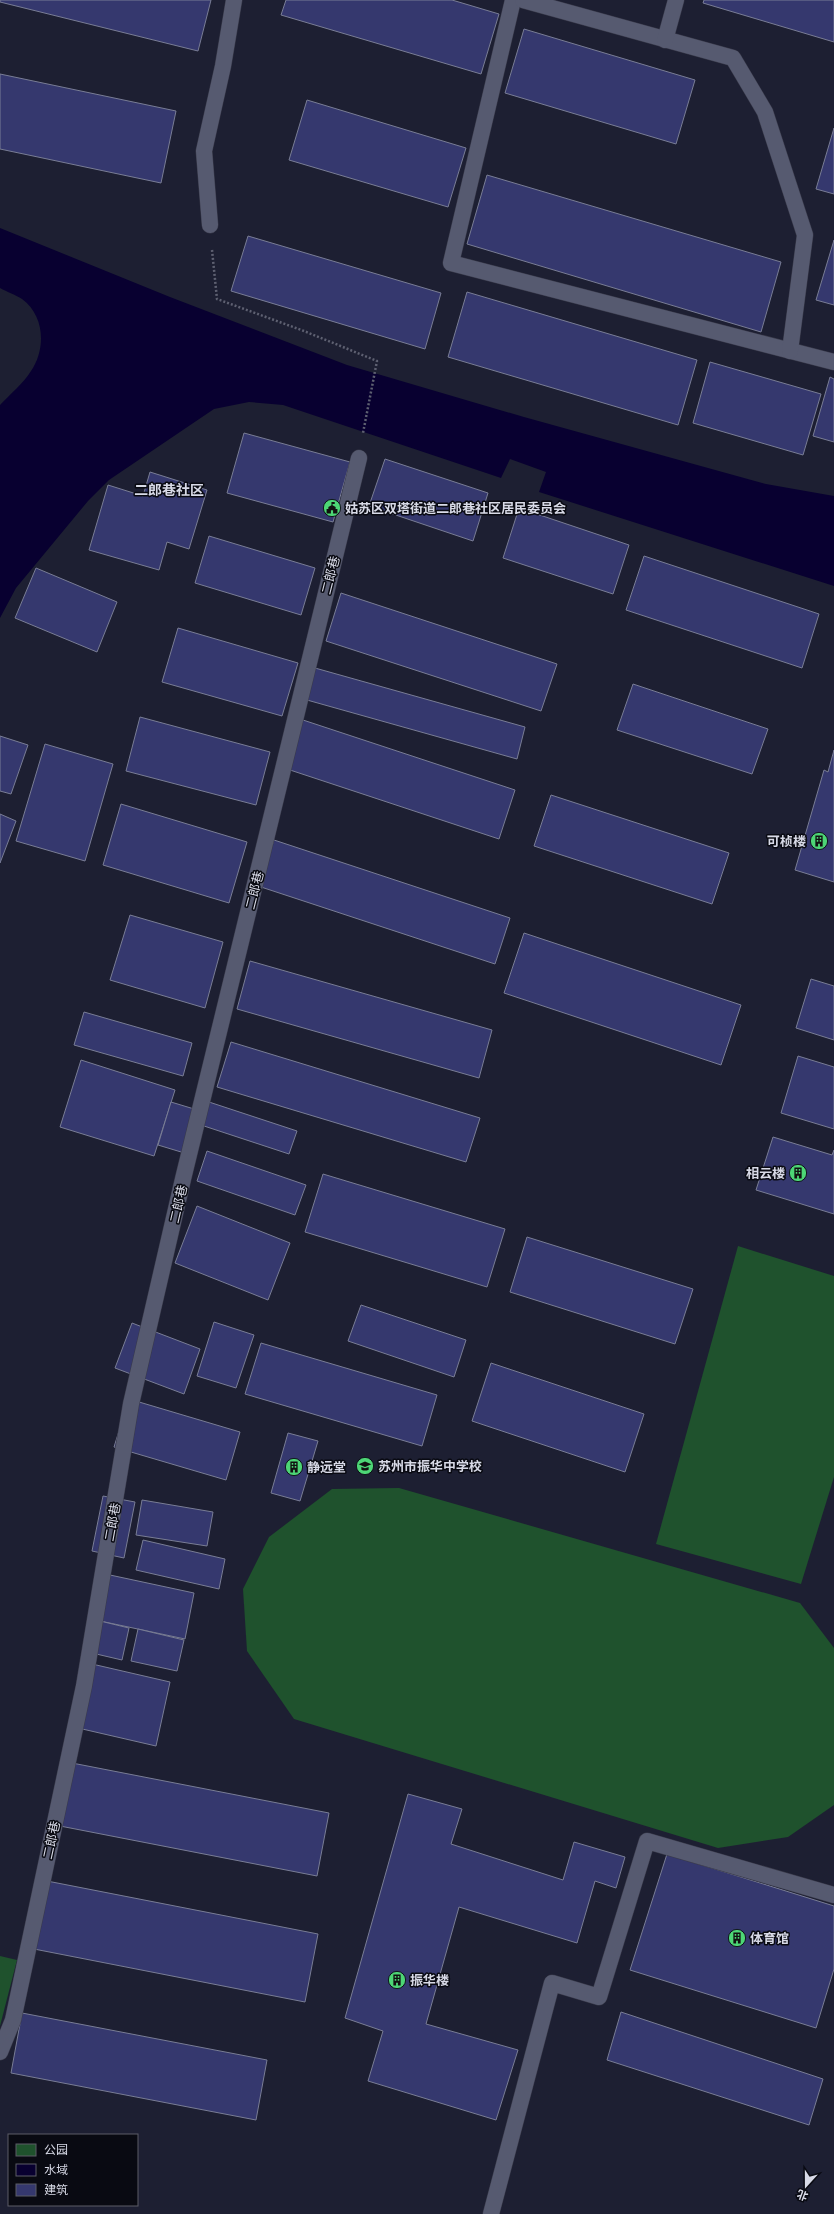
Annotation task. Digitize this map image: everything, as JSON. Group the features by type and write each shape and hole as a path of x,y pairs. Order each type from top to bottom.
{"lane":[{"path":"210,225 204,151 223,66 234,0"},
{"path":"513,0 451,263 834,362"},
{"path":"523,0 733,58 765,112 805,235 790,350"},
{"path":"665,40 676,0"},
{"name":"二郎巷","path":"0,2052 13,2020 84,1686 133,1396 183,1180 359,458"},
{"path":"491,2214 552,1983 599,1996 647,1841 834,1895"}],"path":[{"path":"210,225 217,299 304,331 377,361 359,458"}],"green space":[{"path":"738,1246 834,1276 834,1477 801,1584 656,1544"},
{"path":"399,1488 800,1603 834,1648 834,1805 788,1837 718,1848 294,1719 247,1651 243,1589 269,1537 332,1489"},
{"path":"0,1956 17,1960 0,2026"}],"water":[{"path":"0,228 170,297 347,365 524,417 766,484 834,496 834,586 539,492 546,472 510,459 501,478 283,405 249,402 214,409 109,480 88,501 16,588 0,618 0,405 20,385 31,371 39,353 41,333 39,323 30,306 22,299 0,288"}],"building":[{"path":"0,0 211,0 198,51 0,2"},
{"path":"286,0 452,0 499,14 481,74 281,15"},
{"path":"704,0 834,0 834,42 703,3"},
{"path":"524,29 695,80 676,144 505,93"},
{"path":"0,74 176,111 161,183 0,149"},
{"path":"307,100 466,148 448,207 289,160"},
{"path":"834,128 834,194 816,189"},
{"path":"487,175 781,262 761,332 467,244"},
{"path":"248,236 441,293 425,349 231,291"},
{"path":"834,240 834,305 816,300"},
{"path":"467,292 697,360 678,425 448,357"},
{"path":"710,362 821,394 803,455 693,423"},
{"path":"830,377 834,379 834,442 813,436"},
{"path":"244,433 350,462 333,522 227,493"},
{"path":"385,459 488,493 473,541 369,506"},
{"path":"150,472 207,490 189,549 167,542 159,570 89,550 108,485 143,496"},
{"path":"519,508 629,545 613,594 503,558"},
{"path":"209,536 315,568 301,615 195,583"},
{"path":"644,556 819,614 802,668 626,610"},
{"path":"36,568 117,602 97,652 15,618"},
{"path":"341,593 557,664 541,711 326,641"},
{"path":"178,628 298,663 282,716 162,682"},
{"path":"315,668 525,727 517,759 307,700"},
{"path":"633,684 768,729 752,774 617,730"},
{"path":"140,717 270,752 256,805 126,771"},
{"path":"303,720 515,790 499,839 287,769"},
{"path":"0,736 28,745 11,794 0,791"},
{"path":"45,744 113,764 85,861 16,841"},
{"name":"可桢楼","path":"834,750 834,882 795,870 824,770 828,772"},
{"path":"551,795 729,853 712,904 534,846"},
{"path":"121,804 247,842 229,903 103,865"},
{"path":"0,814 16,821 0,863"},
{"path":"274,840 510,918 495,964 258,886"},
{"path":"130,915 223,942 205,1008 110,980"},
{"path":"524,933 741,1005 721,1065 504,993"},
{"path":"250,961 492,1030 479,1078 237,1009"},
{"path":"811,979 834,986 834,1040 796,1028"},
{"path":"84,1012 192,1043 183,1076 74,1045"},
{"path":"231,1042 480,1118 466,1162 217,1087"},
{"path":"798,1056 834,1067 834,1129 781,1113"},
{"path":"81,1060 175,1090 154,1156 60,1127"},
{"path":"171,1102 204,1112 191,1155 158,1145"},
{"path":"209,1102 297,1131 289,1154 201,1125"},
{"name":"相云楼","path":"773,1137 832,1155 834,1150 834,1214 756,1190"},
{"path":"207,1151 306,1185 295,1215 197,1181"},
{"path":"323,1174 505,1229 487,1287 305,1232"},
{"path":"197,1206 290,1243 268,1300 175,1263"},
{"path":"527,1237 693,1289 675,1344 510,1292"},
{"path":"361,1305 466,1340 454,1377 348,1341"},
{"path":"214,1322 254,1335 236,1388 197,1376"},
{"path":"132,1323 200,1349 184,1394 115,1368"},
{"path":"261,1343 437,1395 422,1446 245,1394"},
{"path":"491,1363 644,1414 625,1472 472,1421"},
{"path":"129,1399 240,1432 226,1480 114,1447"},
{"name":"静远堂","path":"288,1433 318,1441 300,1501 271,1493"},
{"path":"103,1496 135,1502 124,1558 92,1551"},
{"path":"142,1500 213,1512 207,1546 136,1535"},
{"path":"143,1540 225,1559 219,1589 136,1570"},
{"path":"110,1575 194,1593 185,1639 100,1621"},
{"path":"100,1621 129,1628 122,1660 92,1653"},
{"path":"138,1629 184,1640 177,1671 131,1661"},
{"path":"92,1664 170,1682 156,1746 78,1728"},
{"path":"72,1763 329,1813 317,1876 60,1826"},
{"name":"振华楼","path":"408,1794 462,1809 451,1844 563,1880 574,1842 625,1857 616,1888 595,1881 577,1943 459,1907 426,2024 518,2050 496,2120 368,2081 383,2031 345,2018"},
{"name":"体育馆","path":"667,1854 834,1906 834,1969 816,2028 630,1970"},
{"path":"47,1881 318,1934 305,2002 34,1949"},
{"path":"621,2012 823,2079 809,2125 607,2060"},
{"path":"22,2013 267,2060 256,2120 11,2073"}],"place":[{"name":"姑苏区双塔街道二郎巷社区居民委员会","path":"332,508"},
{"name":"可桢楼","path":"819,841"},
{"name":"相云楼","path":"798,1173"},
{"name":"苏州市振华中学校","path":"365,1466"},
{"name":"静远堂","path":"294,1467"},
{"name":"体育馆","path":"737,1938"},
{"name":"振华楼","path":"397,1980"}],"district":[{"name":"二郎巷社区","path":"169,490"}]}
